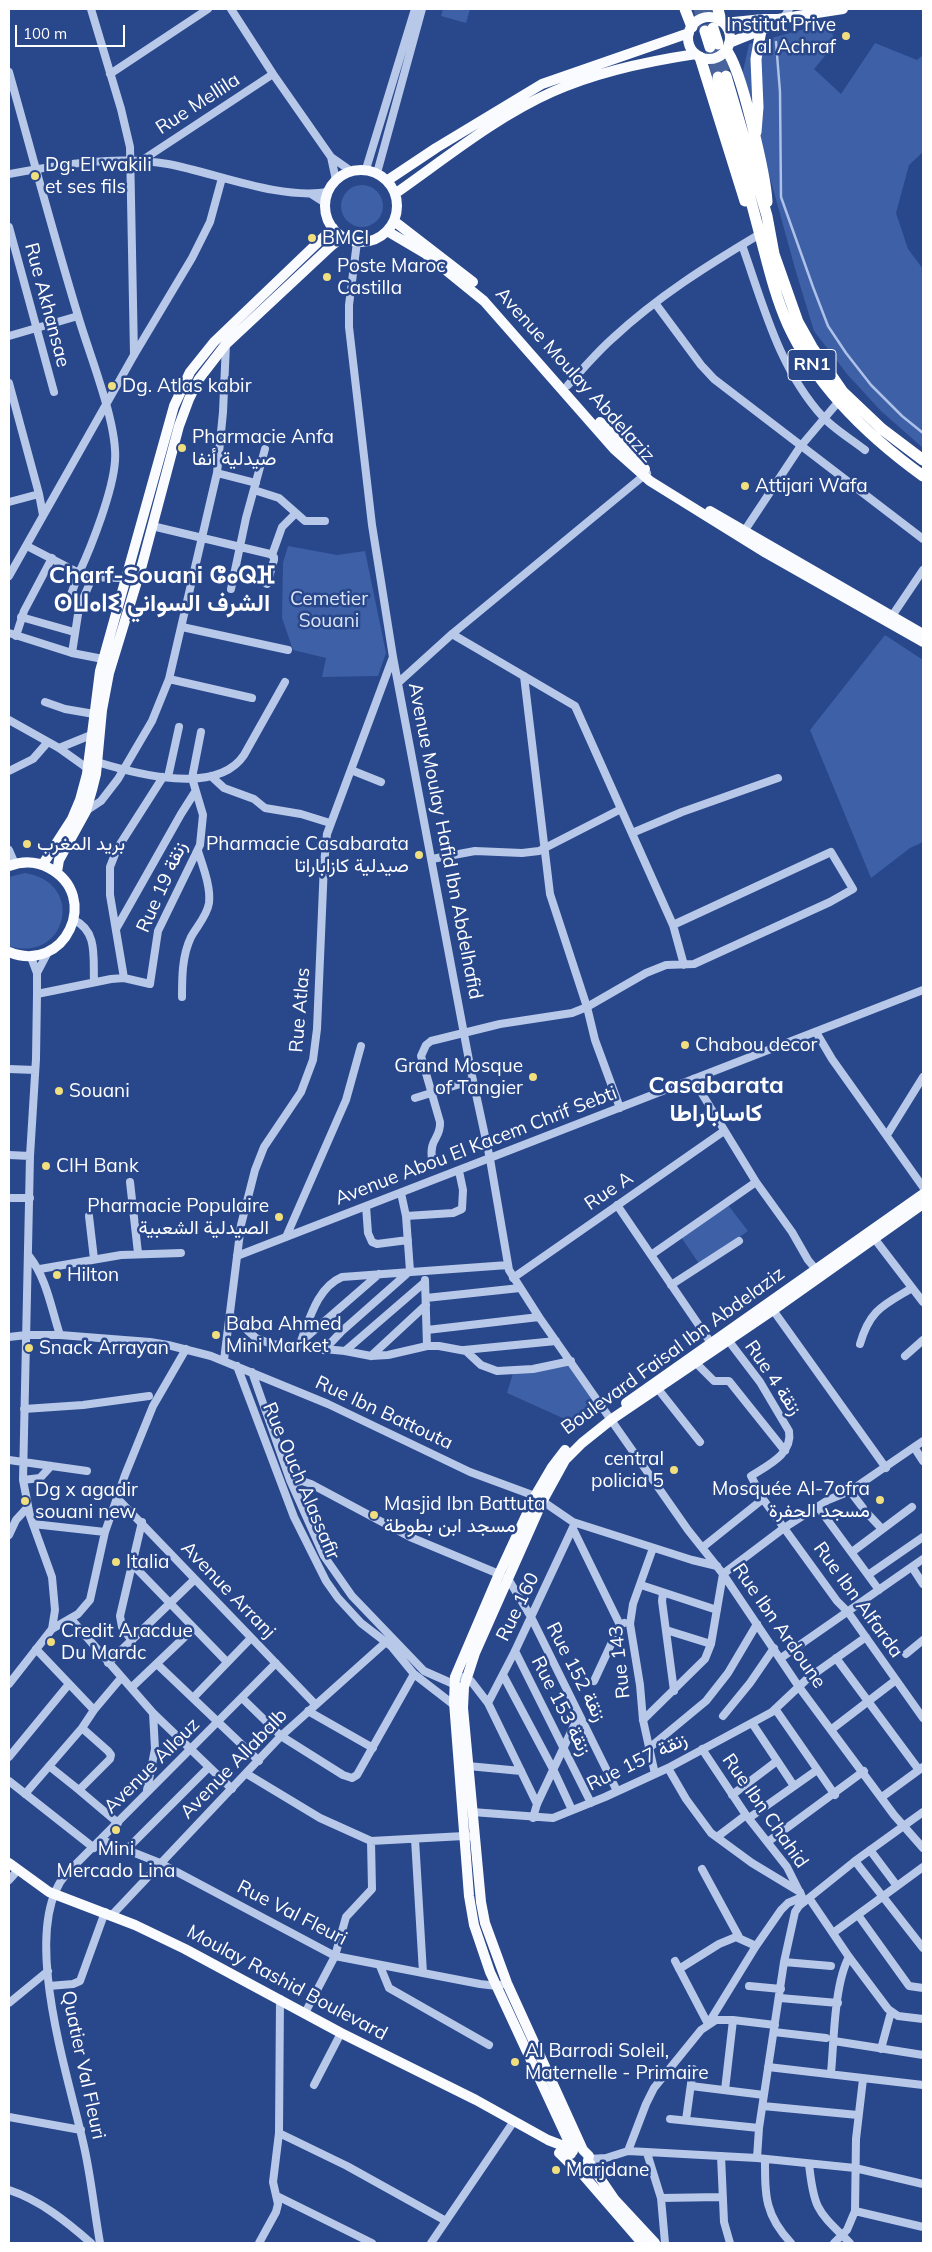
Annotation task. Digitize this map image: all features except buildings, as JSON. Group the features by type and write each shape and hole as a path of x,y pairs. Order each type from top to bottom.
{"highway":[{"path":"685,9 691,30"},
{"path":"718,9 716,26 721,46 734,65 756,141 766,186 761,217"},
{"path":"756,141 758,107 756,59 761,30"},
{"path":"698,56 739,187 746,204 761,217"},
{"name":"RN1","path":"722,76 761,217 798,322 812,347 843,392 882,429 923,460"},
{"name":"RN1","path":"761,217 760,234 777,298 789,326 818,374 839,401 874,437 923,476"}],"main road":[{"path":"388,180 436,148 542,84 691,30 705,18 716,26 762,19 781,19 843,9"},
{"path":"691,30 691,48 698,56 706,59 717,58 721,46 761,30 781,19"},
{"path":"396,193 482,132 553,92 639,65 698,56"},
{"path":"351,171 372,171 388,180 396,193 397,212 394,221 379,238 368,242 357,242 343,237 333,228 326,212 325,204 328,192 336,180 351,171"},
{"name":"Avenue Moulay Abdelaziz","path":"394,221 451,263 488,296 558,378 614,449 646,474 685,499 923,642"},
{"path":"43,864 77,808 88,768 103,659 139,539 174,406 190,372 224,332 333,228"},
{"name":"Avenue Moulay Abdelaziz","path":"387,231 426,254 473,290 558,378 568,385 646,474"},
{"path":"57,872 65,847 86,811 97,762 102,710 108,679 189,400 199,379 226,344 319,256 343,237"},
{"name":"Avenue Moulay Abdelaziz","path":"742,534 923,634"},
{"path":"9,952 31,957 48,952 64,939 74,920 75,907 72,893 66,881 57,872 43,864 29,862 12,865"},
{"name":"Boulevard Faisal Ibn Abdelaziz","path":"610,1417 696,1363 713,1346 728,1340 773,1310 818,1272 923,1194"},
{"name":"Boulevard Faisal Ibn Abdelaziz","path":"574,2154 526,2036 502,1984 485,1924 470,1836 454,1705 455,1680 501,1572 539,1498 566,1460 582,1442 610,1417 713,1346 748,1318 922,1207"},
{"name":"Boulevard Faisal Ibn Abdelaziz","path":"470,1836 472,1812 464,1689 478,1644 508,1580 539,1498"},
{"name":"Moulay Rashid Boulevard","path":"9,1863 54,1894 108,1914 185,1949 341,2033 476,2100 574,2154"},
{"path":"642,2243 578,2169 574,2168 574,2154 589,2161 615,2200 655,2243"},
{"path":"578,2169 585,2168 589,2161"}],"street":[{"path":"91,9 128,134 134,355"},
{"path":"110,74 208,9"},
{"path":"231,9 273,74 331,156 351,171"},
{"path":"372,171 415,9"},
{"path":"372,171 422,9"},
{"path":"781,19 789,9"},
{"path":"9,72 34,170 112,431 115,462 106,500 88,553 66,608"},
{"name":"Rue Mellila","path":"141,161 273,74"},
{"path":"331,156 336,180"},
{"path":"9,174 130,160 191,169 222,178 310,194 328,192"},
{"path":"9,576 134,355 192,258 210,222 222,178"},
{"path":"310,194 325,204"},
{"name":"Rue Akhansae","path":"9,227 54,392"},
{"path":"568,385 613,337 655,303 692,275 760,234"},
{"name":"Avenue Moulay Hafid Ibn Abdelhafid","path":"357,242 349,305 350,344 372,525 393,657 473,1080 490,1159 508,1265 513,1278 539,1317 610,1417"},
{"path":"742,245 771,328 787,367 824,418 865,450"},
{"path":"655,303 701,366 714,379 800,447 923,539"},
{"path":"9,336 78,316"},
{"path":"86,811 106,796 123,770 152,721 169,679 217,473 226,344 224,332"},
{"path":"9,383 13,413 39,494 43,515"},
{"path":"742,534 800,447 839,401"},
{"path":"231,589 265,449"},
{"path":"217,473 279,498 305,522 324,521"},
{"path":"399,682 452,634 646,474"},
{"path":"9,502 39,494"},
{"path":"267,584 274,560 272,555 282,527 295,514"},
{"path":"152,526 272,555"},
{"path":"27,546 84,576 92,578 119,578"},
{"path":"52,558 12,635 72,653 103,659"},
{"path":"892,616 923,570"},
{"path":"72,653 79,608 92,578"},
{"path":"21,617 74,632"},
{"path":"182,627 288,650"},
{"path":"452,634 575,706 673,925 684,965"},
{"name":"Rue Atlas","path":"224,1360 244,1212 260,1156 270,1137 301,1092 313,1060 317,1029 324,864 330,823 393,657"},
{"path":"524,676 550,894 587,1007 595,1040 620,1108"},
{"path":"169,679 252,698"},
{"path":"97,762 123,770 165,777 192,778 211,776 233,768 239,763 285,682"},
{"path":"45,702 65,709 94,714"},
{"path":"9,720 47,744 59,748 88,768"},
{"path":"124,978 109,886 112,859 165,777 179,727"},
{"path":"192,778 201,732"},
{"path":"59,748 91,736"},
{"path":"9,771 33,759 47,744"},
{"path":"351,770 381,782"},
{"path":"211,776 224,788 254,799 265,808 301,814 330,823"},
{"name":"Rue 19 زنقة","path":"37,994 94,981 124,978 150,984 158,931 198,851 203,817 192,778"},
{"path":"632,833 682,812 778,778"},
{"path":"116,929 195,792"},
{"path":"432,859 462,852 522,853 545,848 621,809"},
{"path":"9,850 12,865"},
{"path":"182,998 185,954 191,936 206,912 209,901 208,886 198,851"},
{"path":"432,1159 432,1142 440,1132 441,1125 433,1091 421,1056 426,1045 431,1041 500,1024 572,1013 587,1007 646,973 666,965 694,964 830,902 853,888 831,852 673,925"},
{"path":"74,920 84,926 90,935 94,981"},
{"path":"37,973 48,952"},
{"path":"31,957 37,973 37,994 30,1156 23,1480 32,1524 52,1577 55,1600 52,1628"},
{"name":"Avenue Abou El Kacem Chrif Sebti","path":"237,1256 923,990"},
{"path":"816,1032 832,1060 923,1187"},
{"path":"286,1237 343,1108 361,1046"},
{"path":"9,1069 35,1070"},
{"path":"887,1135 923,1077"},
{"path":"415,1098 473,1080"},
{"path":"694,1080 756,1182 818,1272"},
{"name":"Rue A","path":"513,1278 724,1131"},
{"path":"9,1155 30,1156"},
{"path":"406,1216 454,1213 462,1209 463,1190 459,1170"},
{"path":"130,1182 138,1253"},
{"path":"651,1256 756,1182"},
{"path":"401,1193 406,1216 410,1271"},
{"path":"9,1198 30,1198"},
{"path":"616,1205 713,1346"},
{"path":"366,1206 368,1233 372,1242 377,1244 408,1240"},
{"path":"90,1216 94,1259"},
{"path":"874,1238 923,1302"},
{"path":"671,1285 739,1241"},
{"path":"40,1269 138,1253 181,1253"},
{"path":"29,1256 40,1269 60,1335"},
{"path":"300,1344 316,1305 327,1287 342,1277 508,1265"},
{"path":"425,1270 428,1346"},
{"path":"324,1350 342,1331 410,1271"},
{"path":"300,1344 379,1274"},
{"path":"345,1351 424,1282"},
{"path":"371,1356 426,1301 520,1288"},
{"path":"860,1344 867,1322 872,1315 884,1305 912,1288"},
{"path":"773,1310 886,1468"},
{"path":"230,1315 261,1341 300,1344 324,1350 345,1351 371,1356 393,1354 428,1346 460,1350 556,1341"},
{"path":"427,1330 539,1317"},
{"name":"Rue Ibn Battouta","path":"9,1336 60,1335 150,1342 186,1349 224,1360 328,1404 470,1472 539,1498 574,1526 718,1566"},
{"name":"Rue 4 زنقة","path":"728,1340 760,1382 786,1424 790,1439 785,1451"},
{"path":"906,1356 923,1340"},
{"path":"10,1680 52,1628 71,1619 90,1600 105,1532 117,1498 153,1406 186,1349"},
{"path":"460,1350 470,1354 488,1368 498,1372 532,1369 571,1361"},
{"path":"696,1363 714,1381 730,1381 785,1451"},
{"name":"Rue Ouch Alassafir","path":"237,1366 286,1496 319,1568 338,1598 374,1635 386,1642 414,1674 454,1705"},
{"name":"Rue Ouch Alassafir","path":"252,1372 292,1483 320,1549 352,1596 424,1670 455,1680 464,1689"},
{"path":"658,1388 700,1442"},
{"path":"24,1409 82,1405 149,1396"},
{"name":"Rue Ibn Ardoune","path":"610,1417 703,1548 724,1574 799,1687 903,1825 923,1848"},
{"path":"643,1720 701,1664 708,1654 724,1574 784,1528 818,1507 850,1491 923,1441"},
{"path":"914,1447 923,1461"},
{"name":"Rue Ibn Alfarda","path":"785,1451 751,1476 763,1499 848,1612 923,1718"},
{"path":"9,1460 87,1471"},
{"path":"23,1480 40,1478 51,1466"},
{"path":"292,1483 302,1481 312,1484 410,1537 501,1572"},
{"path":"850,1491 882,1529"},
{"name":"Avenue Arranj","path":"117,1498 315,1704"},
{"path":"703,1548 763,1499"},
{"path":"818,1507 879,1590"},
{"path":"852,1552 912,1507"},
{"path":"9,1535 11,1524 28,1508"},
{"path":"132,1642 122,1627 120,1616 142,1522"},
{"path":"32,1524 105,1532"},
{"path":"574,1526 620,1625"},
{"name":"Rue 160","path":"488,1703 515,1651 574,1526"},
{"path":"868,1575 923,1537"},
{"name":"Rue 143","path":"654,1548 630,1620 643,1720 655,1774"},
{"path":"781,1658 923,1558"},
{"path":"132,1564 227,1662"},
{"path":"912,1567 923,1584"},
{"name":"Rue 152 زنقة","path":"501,1572 508,1580 530,1617 617,1791"},
{"path":"108,1663 132,1642 194,1580"},
{"path":"641,1584 717,1610"},
{"path":"663,1593 662,1601 674,1691"},
{"path":"71,1619 153,1713 232,1789"},
{"path":"594,1681 620,1625 630,1620"},
{"path":"648,1749 706,1701 728,1673 757,1624"},
{"path":"131,1688 194,1628"},
{"path":"666,1630 711,1644"},
{"name":"Rue 157 زنقة","path":"472,1812 553,1818 591,1803 668,1768 776,1710 799,1687 866,1637"},
{"path":"193,1698 252,1638"},
{"path":"906,1654 923,1640"},
{"name":"Avenue Allabalb","path":"108,1914 232,1789 281,1736 386,1642"},
{"path":"723,1716 750,1683 774,1648"},
{"path":"36,1649 94,1710"},
{"name":"Rue 153 زنقة","path":"515,1651 591,1803"},
{"path":"836,1658 921,1769 882,1797"},
{"name":"Avenue Allouz","path":"54,1894 63,1878 276,1663"},
{"path":"157,1664 259,1761"},
{"path":"242,1698 281,1736 343,1775 352,1778 357,1775 414,1674"},
{"path":"503,1674 553,1769 572,1810"},
{"path":"25,1794 82,1728 94,1710 121,1678"},
{"path":"455,1680 467,1678 488,1703 537,1804"},
{"path":"832,1729 896,1680"},
{"path":"9,1757 70,1684"},
{"path":"916,1708 923,1702"},
{"path":"776,1710 835,1795"},
{"path":"308,1711 373,1748"},
{"path":"147,1792 152,1776 155,1749 153,1713"},
{"path":"533,1818 537,1804 579,1715"},
{"path":"752,1723 794,1786"},
{"path":"79,1790 110,1759 111,1755 82,1728"},
{"name":"Rue Ibn Chahid","path":"702,1749 732,1795 788,1867 804,1897 891,2012"},
{"path":"732,1795 778,1761"},
{"path":"49,1766 118,1823"},
{"path":"127,1850 209,1766"},
{"path":"468,1766 520,1771"},
{"name":"Rue Ibn Chahid","path":"668,1768 686,1799 714,1835 752,1863 804,1897"},
{"path":"714,1835 748,1816 817,1770"},
{"path":"769,1842 835,1795 864,1771"},
{"path":"246,1774 320,1818 370,1841 470,1836"},
{"path":"9,1781 94,1848"},
{"path":"628,2151 654,2088 708,2024 756,1946 781,1910 788,1903 804,1897 923,1812"},
{"path":"415,1839 423,1973"},
{"name":"Rue Val Fleuri","path":"102,1840 160,1863 335,1956 472,1983 502,1984"},
{"path":"305,2013 335,1956 346,1917 372,1889 370,1841"},
{"path":"870,1850 897,1886"},
{"path":"855,1861 923,1948"},
{"path":"833,1933 923,1867"},
{"path":"9,1880 18,1870"},
{"path":"702,1870 739,1937 756,1946"},
{"name":"Quatier Val Fleuri","path":"54,1894 47,1932 48,1971 55,2022 81,2130 100,2243"},
{"path":"791,2243 778,2229 771,2216 761,2159 759,2128 784,1962 793,1918 804,1897"},
{"path":"50,1986 73,1984 80,1981 108,1914"},
{"path":"858,1915 909,1986 923,1988"},
{"path":"708,2024 677,1965 719,1944 739,1937"},
{"path":"831,2073 830,2039 842,1974 849,1957"},
{"path":"784,1962 830,1966"},
{"path":"380,1966 389,1988 490,2045"},
{"path":"9,2003 48,1971"},
{"path":"749,1986 781,1989"},
{"path":"780,1998 838,2003"},
{"path":"259,2243 276,2212 278,2204 273,2182 279,2133 280,1999"},
{"path":"881,2049 891,2012 898,2016 923,2019"},
{"path":"708,2024 716,2020 733,2020 881,2049 923,2055"},
{"path":"725,2090 733,2020"},
{"path":"314,2085 341,2033"},
{"path":"768,2067 923,2084"},
{"path":"686,2120 693,2069"},
{"path":"834,2243 843,2236 850,2226 855,2211 858,2115 863,2078"},
{"path":"691,2086 764,2095"},
{"path":"763,2106 858,2115"},
{"path":"9,2117 81,2130"},
{"path":"670,2119 759,2128"},
{"path":"431,2243 514,2121"},
{"path":"279,2133 355,2170 446,2221"},
{"path":"589,2161 628,2151 721,2156 855,2168 923,2184"},
{"path":"647,2153 654,2170 661,2198 666,2229 665,2243"},
{"path":"721,2156 725,2230 730,2243"},
{"path":"809,2164 816,2206 850,2243"},
{"path":"9,2190 29,2198 48,2210 91,2243"},
{"path":"277,2196 372,2243"},
{"path":"661,2198 722,2197"},
{"path":"855,2211 923,2227"}],"green space":[{"path":"443,9 470,9 466,23 441,16"},
{"path":"831,22 834,45 814,69 841,94 875,43 917,60 923,55 923,152 909,165 896,213 908,249 923,269 923,448 881,411 847,374 814,331 742,76 749,44"},
{"path":"366,185 374,188 380,194 383,206 380,218 374,224 358,227 350,224 344,218 341,202 344,194 350,188"},
{"name":"Cemetier Souani","path":"288,546 337,555 365,551 386,653 378,676 322,677 326,658 293,650 282,618 283,563"},
{"path":"885,635 923,660 923,842 910,848 871,878 810,730"},
{"path":"25,873 44,880 57,891 62,905 62,920 55,933 44,944 29,948 9,946 9,877"},
{"path":"728,1205 748,1231 700,1265 681,1237"},
{"path":"571,1361 602,1411 574,1430 567,1420 507,1393 514,1370"}],"waterway":[{"path":"776,42 780,92 781,197 813,287 828,326 846,353 871,385 902,416 923,433"}],"tunnel":[{"path":"699,9 705,31"},
{"path":"707,9 713,28"},
{"path":"718,44 726,76"},
{"path":"710,47 718,77"}],"place":[{"name":"Institut Prive al Achraf","path":"846,36"},
{"name":"Dg. El wakili et ses fils","path":"35,176"},
{"name":"BMCI","path":"312,238"},
{"name":"Poste Maroc Castilla","path":"327,277"},
{"name":"Dg. Atlas kabir","path":"112,386"},
{"name":"Pharmacie Anfa صيدلية أنفا","path":"182,448"},
{"name":"Attijari Wafa","path":"745,486"},
{"name":"بريد المغرب","path":"27,844"},
{"name":"Pharmacie Casabarata صيدلية كازاباراتا","path":"419,855"},
{"name":"Chabou decor","path":"685,1045"},
{"name":"Grand Mosque of Tangier","path":"533,1077"},
{"name":"Souani","path":"59,1091"},
{"name":"CIH Bank","path":"46,1166"},
{"name":"Pharmacie Populaire الصيدلية الشعبية","path":"279,1217"},
{"name":"Hilton","path":"57,1275"},
{"name":"Baba Ahmed Mini Market","path":"216,1335"},
{"name":"Snack Arrayan","path":"29,1348"},
{"name":"central policia 5","path":"674,1470"},
{"name":"Mosquée Al-7ofra مسجد الحفرة","path":"880,1500"},
{"name":"Dg x agadir souani new","path":"25,1501"},
{"name":"Masjid Ibn Battuta مسجد ابن بطوطة","path":"374,1515"},
{"name":"Italia","path":"116,1562"},
{"name":"Credit Aracdue Du Mardc","path":"51,1642"},
{"name":"Mini Mercado Lina","path":"116,1830"},
{"name":"Al Barrodi Soleil, Maternelle - Primaire","path":"515,2062"},
{"name":"Marjdane","path":"556,2170"}],"district":[{"name":"Charf-Souani ⵛⴰⵕⴼ ⵙⵡⴰⵏⵉ الشرف السواني","path":"162,590"},
{"name":"Casabarata كاساباراطا","path":"716,1100"}]}
